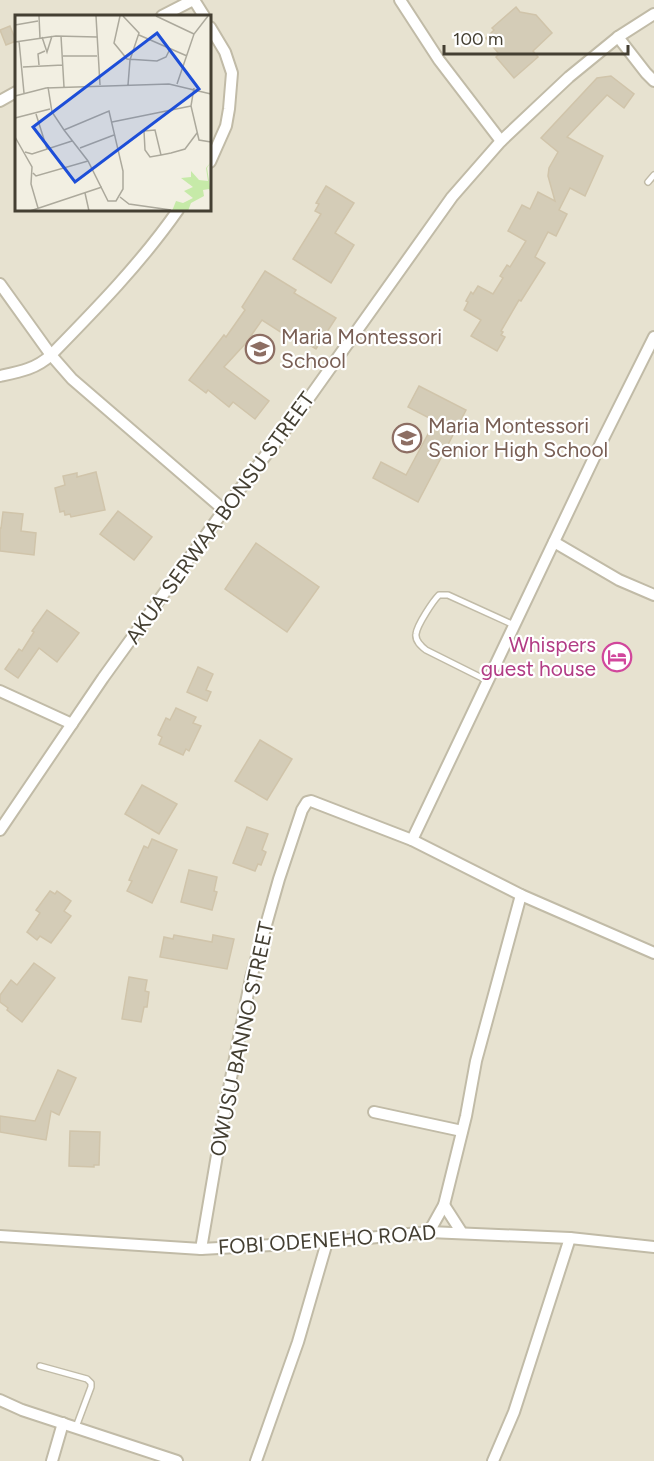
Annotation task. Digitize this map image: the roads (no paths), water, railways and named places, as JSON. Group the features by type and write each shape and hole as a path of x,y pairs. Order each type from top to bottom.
{"street":[{"path":"164,15 194,0 203,15"},
{"path":"400,0 439,60 501,141"},
{"name":"AKUA SERWAA BONSU STREET","path":"0,830 103,678 224,510 304,405 452,196 501,141 568,76 654,14"},
{"path":"212,30 225,52 232,73 226,126 212,158"},
{"path":"618,38 654,81"},
{"path":"0,101 15,93"},
{"path":"0,376 23,372 43,363 121,282 177,212"},
{"path":"0,284 51,355 72,379 224,510"},
{"path":"654,337 601,443 412,840 521,895 654,953"},
{"path":"554,542 619,580 654,595"},
{"path":"0,691 72,724"},
{"name":"OWUSU BANNO STREET","path":"201,1249 225,1108 251,978 279,879 304,805 309,801 412,840"},
{"path":"429,1232 444,1204 476,1061 521,895"},
{"path":"374,1112 462,1131"},
{"path":"444,1204 462,1233"},
{"name":"FOBI ODENEHO ROAD","path":"0,1236 201,1249 327,1242 429,1232 570,1238 654,1247"},
{"path":"493,1461 514,1412 570,1238"},
{"path":"256,1461 298,1342 327,1242"},
{"path":"0,1400 22,1410 177,1461"},
{"path":"52,1461 63,1423"}],"lane":[{"path":"648,182 654,175"},
{"path":"488,681 426,651 418,643 416,633 430,604 439,595 448,595 514,626"},
{"path":"40,1366 87,1379 91,1383 76,1427"}],"place":[{"name":"Maria Montessori School","path":"260,349"},
{"name":"Maria Montessori Senior High School","path":"407,438"},
{"name":"Whispers guest house","path":"617,657"}]}
